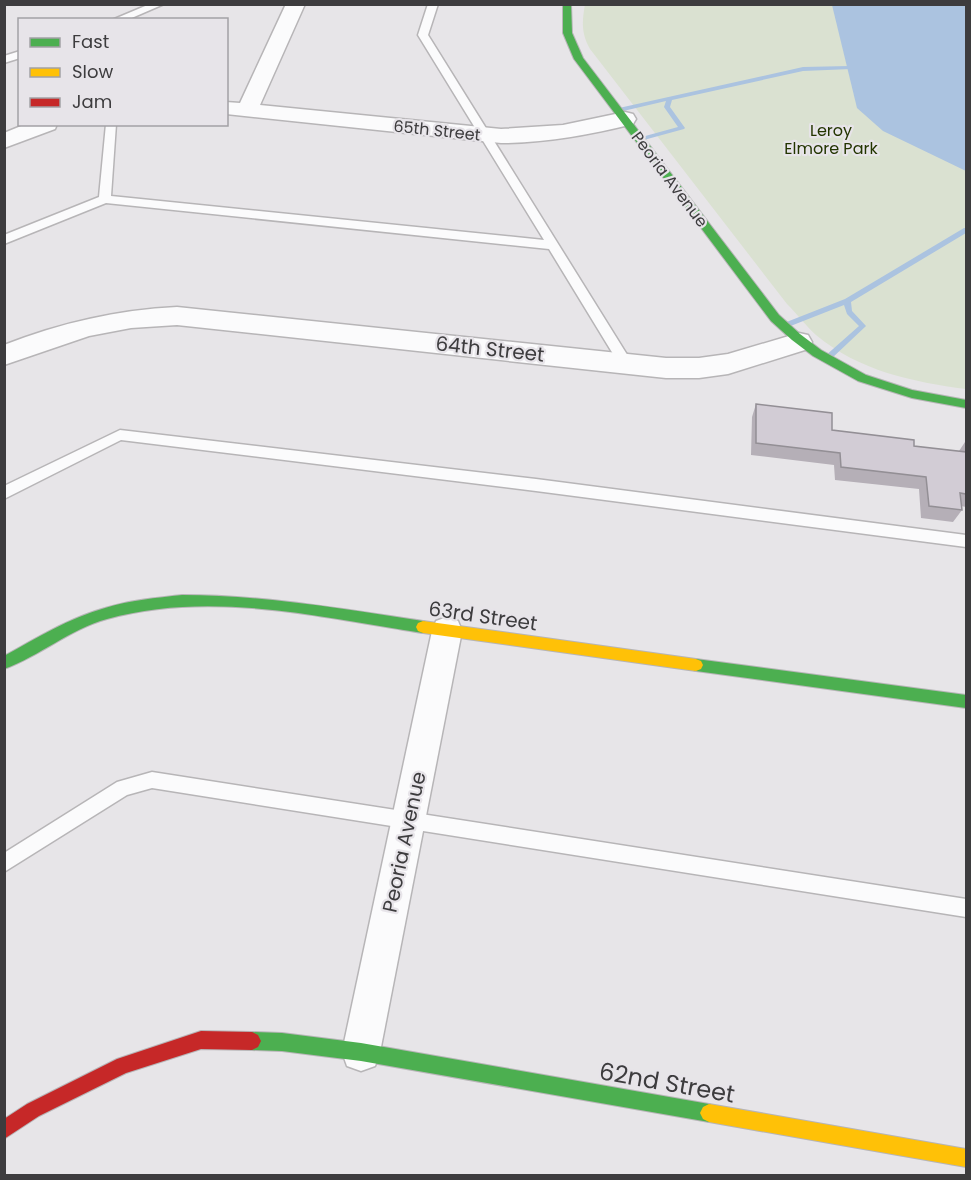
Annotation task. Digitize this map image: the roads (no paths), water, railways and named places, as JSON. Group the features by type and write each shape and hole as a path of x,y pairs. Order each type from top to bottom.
{"street":[{"path":"237,109 296,4"},
{"name":"Peoria Avenue","path":"567,4 563,22 565,33 579,59 775,318 799,342"},
{"name":"65th Street","path":"237,109 486,135 533,137 586,130 625,119"},
{"path":"4,141 42,126"},
{"name":"64th Street","path":"4,356 72,330 106,322 135,317 177,316 666,368 699,368 728,364 799,342"},
{"path":"799,342 862,379 898,391 966,404"},
{"name":"63rd Street","path":"4,663 88,619 166,602 210,600 251,603 966,702"},
{"name":"Peoria Avenue","path":"361,1052 447,631"},
{"name":"62nd Street","path":"4,1130 33,1110 123,1065 201,1040 282,1042 361,1052 966,1158"}],"lane":[{"path":"122,18 160,4"},
{"path":"433,4 423,35 626,364"},
{"path":"105,199 111,126"},
{"path":"4,240 105,199 553,245"},
{"path":"4,493 120,435 536,485 966,541"},
{"path":"4,863 123,788 152,780 966,908"}],"water":[{"path":"832,5 966,5 966,171 883,131 857,108"}],"waterway":[{"path":"619,110 803,69 849,68"},
{"path":"640,139 682,128 667,107 669,99"},
{"path":"847,301 966,230"},
{"path":"786,325 847,301"},
{"path":"828,357 863,326 849,312 847,301"}],"park label":[{"name":"Leroy Elmore Park","path":"831,139"}]}
